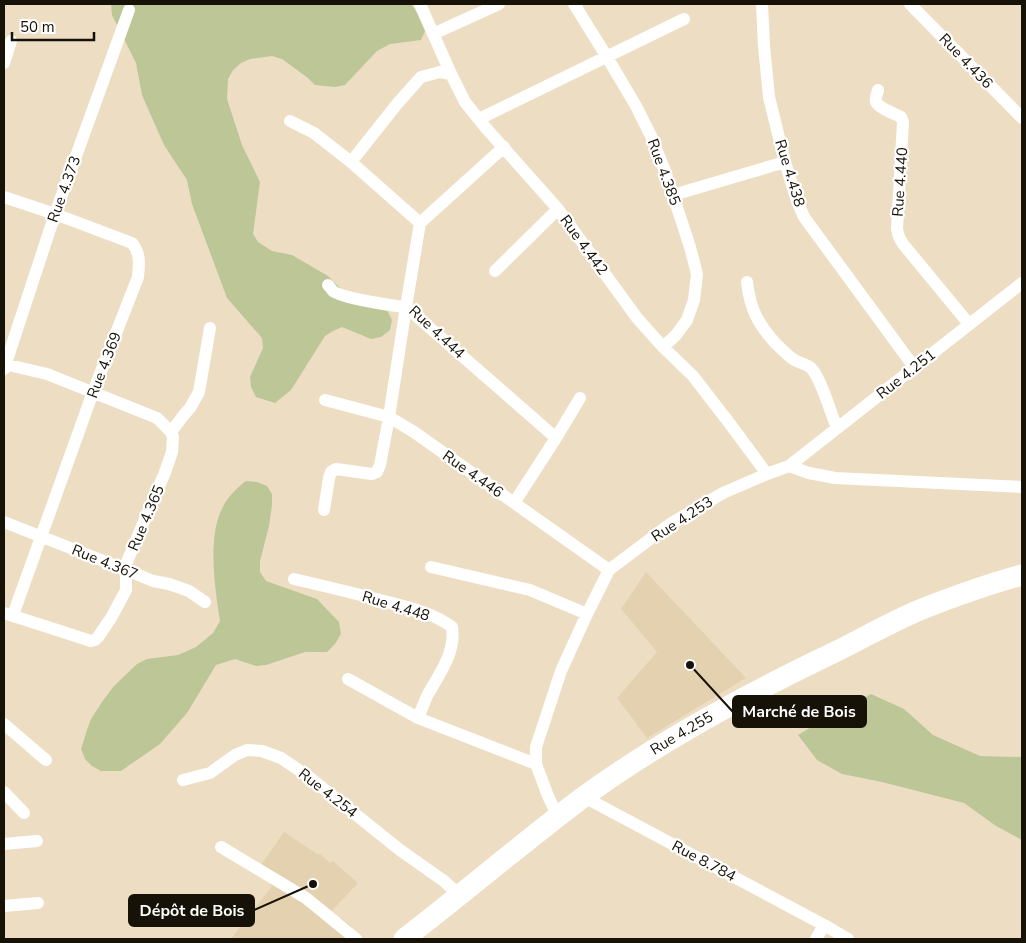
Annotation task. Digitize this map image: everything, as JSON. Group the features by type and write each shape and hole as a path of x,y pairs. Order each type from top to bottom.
{"highway":[{"name":"Rue 4.255","path":"404,939 584,797 658,747 738,701 813,662 921,610 991,584 1022,575"}],"street":[{"name":"Rue 4.442","path":"420,4 465,102 558,209 637,318 693,376 766,474"},
{"path":"433,34 499,4"},
{"name":"Rue 4.385","path":"574,4 636,106 651,136 690,247 697,274 694,300 687,320 676,335 663,346"},
{"name":"Rue 4.438","path":"762,4 769,97 797,201 804,217 914,367"},
{"name":"Rue 4.436","path":"910,4 1022,118"},
{"name":"Rue 4.373","path":"4,366 54,214 129,10"},
{"path":"479,119 684,19"},
{"path":"4,63 10,41"},
{"path":"351,162 421,77 440,72 451,74"},
{"name":"Rue 4.440","path":"878,90 876,103 901,117 903,122 896,228 899,237 969,324"},
{"path":"290,121 314,133 351,162 420,223 504,147"},
{"path":"673,195 785,162"},
{"name":"Rue 4.369","path":"4,197 132,243 137,249 140,260 138,278 93,392 42,537 8,614"},
{"path":"495,271 558,209"},
{"name":"Rue 4.444","path":"420,223 406,307 556,438"},
{"path":"747,282 753,311 765,332 784,352 811,368 818,377 837,428"},
{"name":"Rue 4.251","path":"789,466 1022,283"},
{"path":"324,510 331,472 336,470 372,474 377,472 380,465 406,307 349,297 334,292 328,285"},
{"path":"4,366 47,374 93,392 157,418 172,432 199,392 210,328"},
{"path":"514,503 580,398"},
{"name":"Rue 4.446","path":"325,400 389,417 414,432 609,570"},
{"name":"Rue 4.365","path":"8,614 95,640 111,618 126,590 124,569 164,475 172,452 172,432"},
{"path":"789,466 809,473 835,478 1022,487"},
{"name":"Rue 4.253","path":"558,817 536,764 536,747 561,672 586,614 609,570 670,524 723,493 789,466"},
{"name":"Rue 4.367","path":"4,522 153,582 169,584 190,591 205,602"},
{"path":"431,567 530,590 586,614"},
{"name":"Rue 4.448","path":"294,579 418,610 444,621 452,627 453,637 447,661 418,718"},
{"path":"348,680 418,718 536,764"},
{"path":"4,724 46,760"},
{"name":"Rue 4.254","path":"183,780 210,773 235,756 248,750 262,750 280,758 309,777 400,850 444,881 459,895"},
{"path":"4,792 24,814"},
{"name":"Rue 8.784","path":"584,797 848,939"},
{"path":"4,844 37,841"},
{"path":"221,847 306,898 356,939"},
{"path":"4,906 38,903"},
{"path":"816,939 824,925"}],"shaded area":[{"path":"646,572 746,678 647,738 617,698 657,652 621,609"},
{"path":"284,832 317,854 320,854 330,863 333,861 358,883 328,915 341,918 362,939 231,939 272,886 258,869"}],"green space":[{"path":"111,4 411,4 425,31 421,40 390,44 377,51 345,85 335,87 315,85 282,59 272,56 250,59 241,63 233,70 228,79 227,99 242,145 260,182 253,234 258,242 272,251 292,255 328,276 349,297 387,310 392,320 390,330 381,337 371,339 342,327 325,336 291,390 275,403 256,397 251,387 250,377 263,348 262,338 227,298 192,204 187,180 164,145 142,95 136,63 112,15"},
{"path":"246,481 257,482 267,486 272,494 269,526 260,561 260,572 266,581 317,599 339,622 341,634 327,652 305,652 266,665 256,666 235,659 216,665 187,713 160,744 121,771 101,771 85,759 81,749 91,719 114,686 137,664 147,659 178,655 196,647 213,633 220,621 214,577 216,529 219,515 225,503 234,491"},
{"path":"871,694 904,709 933,735 980,756 1022,757 1022,840 996,826 964,803 842,774 817,760 798,735"}],"place":[{"name":"Marché de Bois","path":"690,665"},
{"name":"Dépôt de Bois","path":"313,884"}]}
